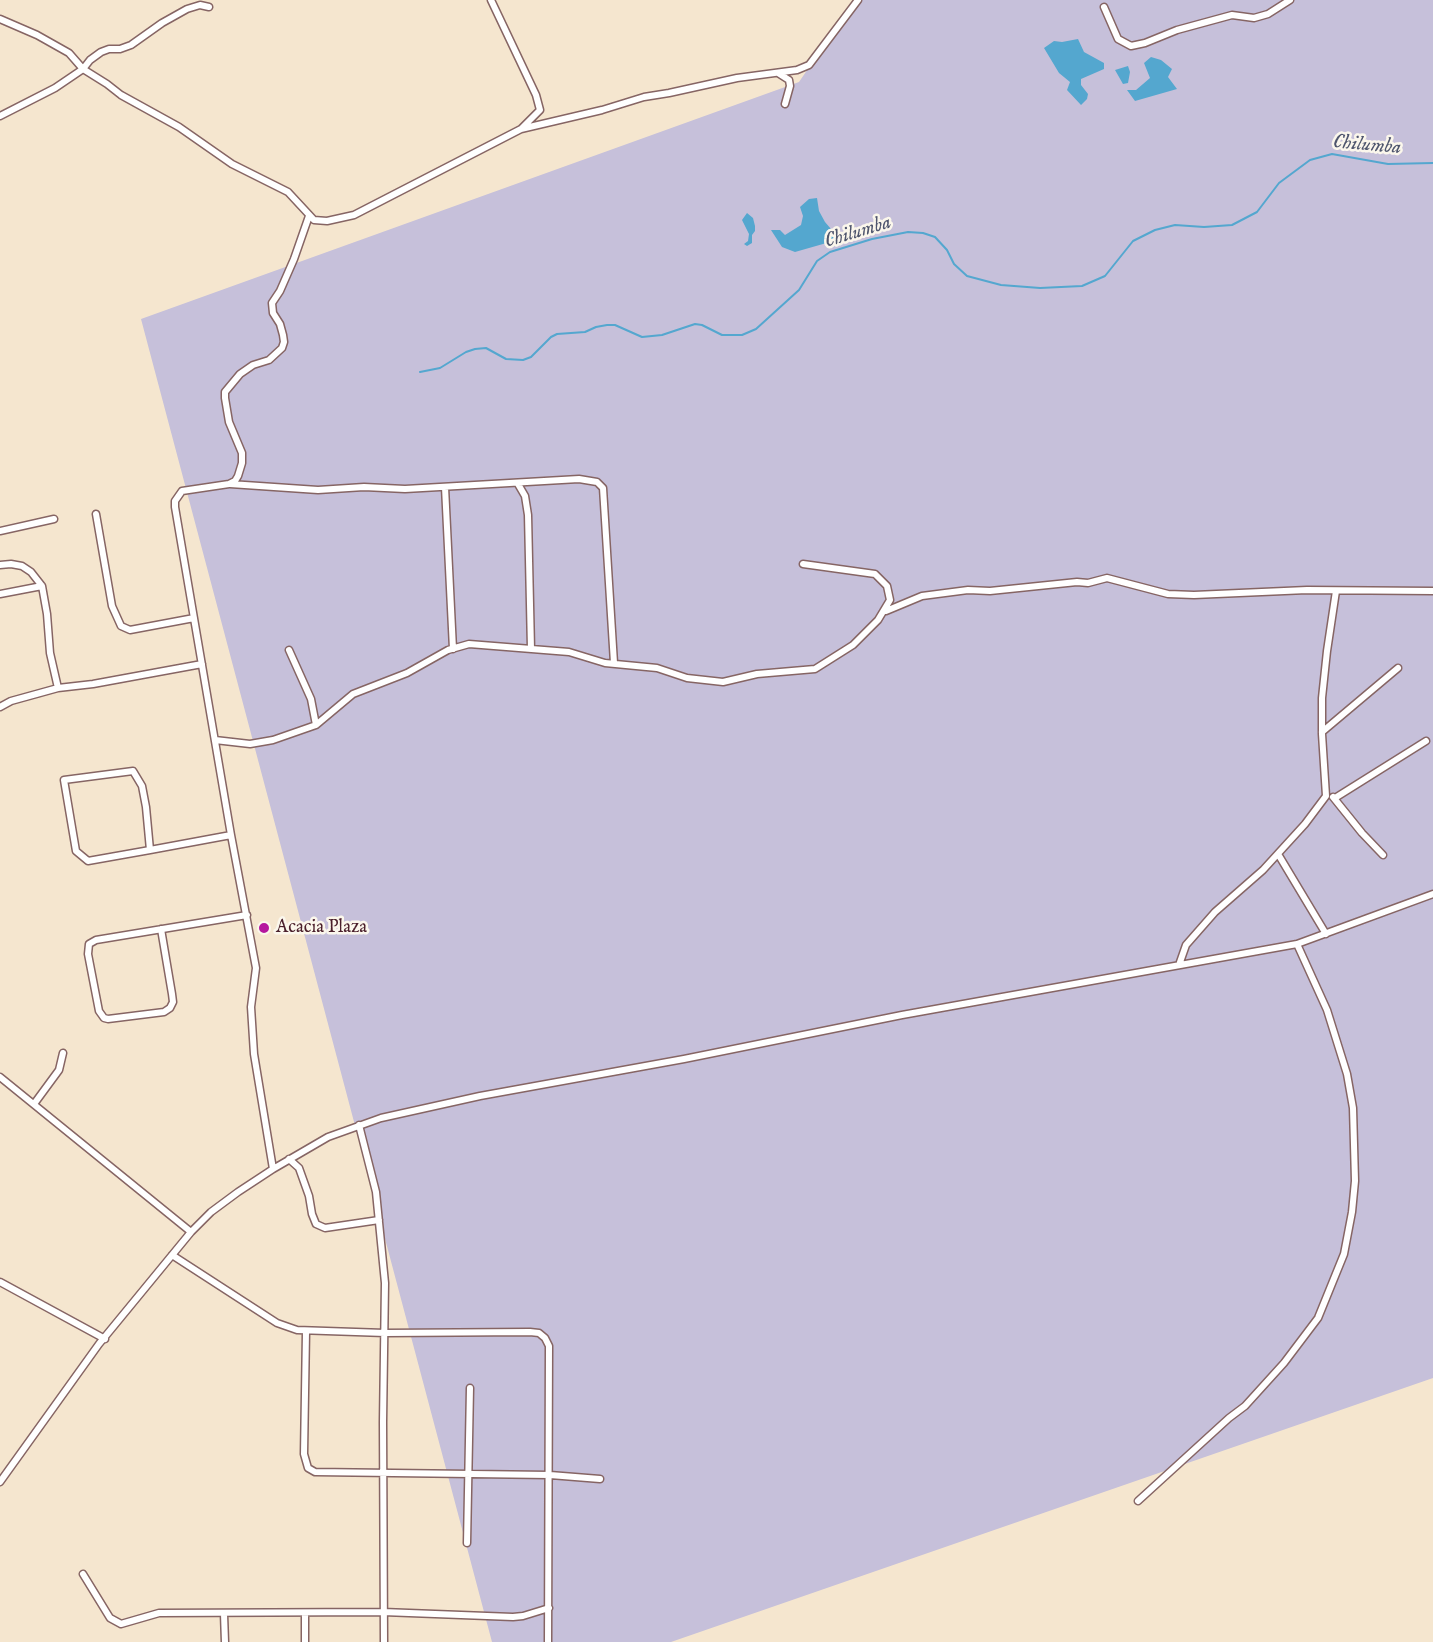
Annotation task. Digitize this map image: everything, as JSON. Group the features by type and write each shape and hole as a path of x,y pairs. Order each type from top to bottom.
{"street":[{"path":"491,0 536,95 540,110 521,129"},
{"path":"0,19 37,35 69,53 83,69 121,95 179,127 232,164 288,192 314,220 327,221 354,214 521,129 602,110 644,97 737,78 797,70 809,65 858,0"},
{"path":"1104,7 1118,39 1131,46 1145,44 1177,30 1232,15 1254,18 1268,15 1290,0"},
{"path":"0,116 55,87 83,69 101,52 132,45 162,23 187,9 200,5 209,7"},
{"path":"778,73 789,80 790,87 784,104"},
{"path":"229,484 238,476 242,453 229,422 225,392 240,374 268,360 282,348 283,335 280,324 273,313 272,303 294,259 309,216"},
{"path":"273,1169 254,1054 251,1007 256,968 231,836 175,501 182,491 229,484 318,490 352,487 405,489 579,479 597,482 603,488 614,663"},
{"path":"518,484 525,496 528,515 531,649"},
{"path":"445,487 453,649"},
{"path":"96,514 112,606 121,626 130,630 194,618"},
{"path":"0,531 54,519"},
{"path":"215,740 250,744 273,740 316,725 352,694 407,673 453,649 469,644 569,652 614,663 657,668 687,678 723,682 757,674 815,669 853,645 885,611 890,600 887,586 875,574 803,564"},
{"path":"0,565 22,566 31,572 42,586 50,653 58,688"},
{"path":"885,611 922,596 968,590 990,591 1077,582 1089,584 1107,578 1168,594 1433,591"},
{"path":"0,594 42,586"},
{"path":"1179,965 1186,945 1215,912 1263,870 1305,824 1326,796 1322,698 1336,591"},
{"path":"289,650 311,699 316,725"},
{"path":"0,707 11,701 58,688 93,684 202,664"},
{"path":"1322,732 1398,668"},
{"path":"1335,798 1426,741"},
{"path":"150,850 146,807 141,786 133,771 64,780 76,851 88,861 231,836"},
{"path":"1326,796 1335,798 1362,833 1383,855"},
{"path":"1278,854 1326,934"},
{"path":"0,1482 99,1344 191,1232 211,1212 273,1169 328,1137 359,1125 417,1109 480,1096 684,1059 902,1015 1297,944 1433,894"},
{"path":"160,929 172,994 171,1008 164,1012 104,1018 99,1011 88,954 89,944 96,940 160,929 247,915"},
{"path":"1138,1501 1252,1400 1284,1363 1318,1318 1344,1254 1355,1181 1353,1108 1347,1074 1327,1010 1297,944"},
{"path":"34,1104 59,1070 63,1053"},
{"path":"0,1077 191,1232"},
{"path":"359,1125 376,1192 386,1283 383,1422 384,1642"},
{"path":"289,1159 299,1168 316,1224 325,1228 380,1220"},
{"path":"172,1256 277,1323 306,1332 531,1332 539,1333 545,1338 549,1346 548,1642"},
{"path":"0,1282 105,1339"},
{"path":"306,1332 303,1432 305,1462 315,1472 550,1474 600,1479"},
{"path":"467,1542 470,1388"},
{"path":"83,1574 110,1618 121,1624 159,1613 383,1612 513,1617 549,1608"},
{"path":"305,1613 305,1642"},
{"path":"224,1614 225,1642"}],"shaded area":[{"path":"855,0 1433,0 1433,1378 671,1642 492,1642 141,319 799,82"}],"water":[{"path":"1078,39 1084,52 1104,63 1104,69 1081,79 1081,85 1088,94 1087,99 1081,105 1067,90 1070,82 1059,73 1044,48 1054,41"},
{"path":"1151,57 1161,60 1172,69 1168,77 1177,89 1135,101 1127,90 1136,90 1150,78 1144,63"},
{"path":"1128,66 1130,72 1128,83 1123,84 1115,70"},
{"path":"817,198 819,211 834,238 830,242 795,252 782,247 771,230 780,230 785,235 801,225 803,216 800,207 809,199"},
{"path":"747,213 753,218 755,231 752,235 752,243 747,246 744,244 748,241 749,234 742,220"}],"waterway":[{"name":"Chilumba","path":"420,372 440,368 475,349 486,348 506,359 523,360 531,357 557,334 585,332 607,325 615,325 642,337 662,335 695,324 722,335 742,335 756,329 799,290 817,261 830,252 872,239 908,232 935,237 947,250 954,264 967,276 1001,285 1040,288 1082,286 1105,276 1133,241 1155,230 1175,225 1204,227 1232,225 1257,212 1279,183 1310,160 1332,154 1388,164 1433,163"}],"place":[{"name":"Acacia Plaza","path":"264,928"}]}
